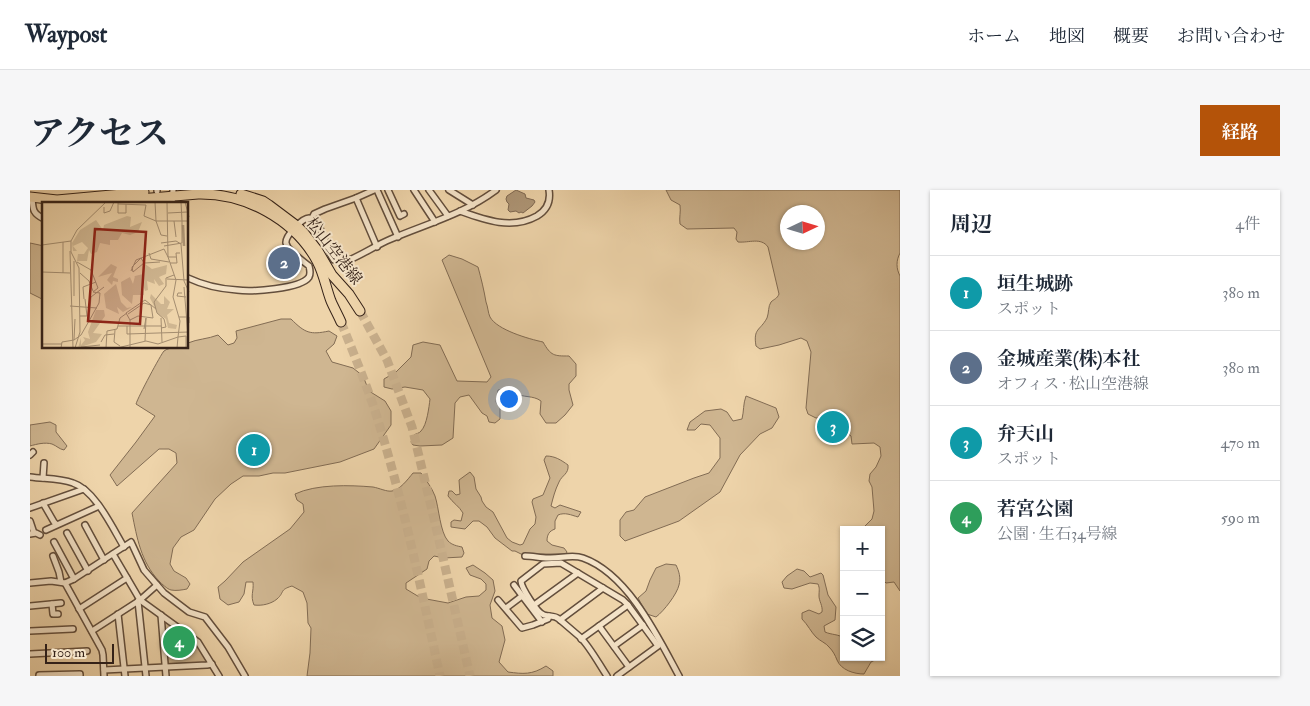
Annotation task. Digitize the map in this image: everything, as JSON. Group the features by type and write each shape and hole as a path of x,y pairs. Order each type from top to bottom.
{"main road":[{"name":"松山空港線","path":"226,190 241,192 263,201 312,243 332,275 349,294 360,311"},
{"name":"松山空港線","path":"96,202 166,193"},
{"name":"松山空港線","path":"31,200 166,193 208,193 242,200 295,228 316,260 341,322"}],"street":[{"path":"312,218 314,214 324,209 375,190 398,237"},
{"path":"388,190 400,216 404,214"},
{"path":"414,190 435,222"},
{"path":"428,190 448,216"},
{"path":"449,190 473,205"},
{"path":"460,212 504,224 517,224 544,212 550,197 549,190"},
{"path":"189,278 222,288 251,291 285,287 304,282 310,276 309,266 288,248 286,238 304,219 312,218 317,221 332,257 342,263 389,240 460,212 492,191"},
{"path":"356,198 377,247"},
{"path":"31,200 34,212 42,218"},
{"path":"43,478 44,463"},
{"path":"30,477 67,481 84,488 99,506 124,547"},
{"path":"30,508 84,488"},
{"path":"43,503 56,524"},
{"path":"46,530 99,506"},
{"path":"30,521 32,534 40,535"},
{"path":"85,525 104,560"},
{"path":"67,534 88,571"},
{"path":"54,542 74,579"},
{"path":"30,583 63,582 74,579 131,542 144,570 164,593 189,612 205,618 228,647 245,676"},
{"path":"113,554 139,601 146,676"},
{"path":"53,556 63,582 102,650 104,673 124,669 212,664"},
{"path":"525,556 546,558 576,556 584,558 600,567 617,581 632,598 679,676"},
{"path":"607,676 581,639 555,616 543,615 534,605 520,582 521,580 544,564 561,563 623,600 660,646"},
{"path":"534,605 578,573"},
{"path":"79,609 127,578"},
{"path":"92,632 139,601 157,585"},
{"path":"514,585 542,622"},
{"path":"560,620 603,588"},
{"path":"506,608 522,596"},
{"path":"498,600 522,628 542,622 548,619 549,616"},
{"path":"139,601 198,642 219,676"},
{"path":"30,606 61,603"},
{"path":"52,604 53,614 58,614"},
{"path":"581,639 628,605"},
{"path":"118,614 125,676"},
{"path":"161,615 166,676"},
{"path":"614,646 643,625"},
{"path":"599,626 629,667"},
{"path":"30,632 73,629"},
{"path":"617,676 660,646"},
{"path":"30,654 87,651"},
{"path":"39,676 80,674 80,676"}],"shaded area":[{"path":"516,190 535,202 523,213 510,212 508,210 507,196"},
{"path":"666,190 900,190 900,253 897,264 900,276 900,591 894,582 885,582 885,526 865,526 872,519 874,511 872,487 869,481 870,474 881,456 880,447 874,443 852,444 851,436 841,428 837,420 830,416 816,418 808,414 806,408 811,352 807,341 801,338 760,349 756,346 756,333 767,318 769,305 779,294 768,247 758,241 738,242 736,239 737,232 734,228 687,229 680,224 680,205 671,200"},
{"path":"30,243 42,246 42,299 30,293"},
{"path":"449,255 478,267 489,314 494,322 506,330 543,342 551,353 569,356 576,364 576,376 569,384 573,405 556,423 546,423 540,414 541,401 518,395 508,388 498,390 496,402 500,408 500,419 495,423 489,422 487,416 482,413 469,395 460,397 455,403 453,438 442,445 420,446 413,445 411,442 414,435 420,432 425,425 430,399 423,390 405,387 392,389 384,387 384,379 396,372 411,357 413,345 423,342 440,345 457,381 487,382 491,377 442,260"},
{"path":"281,319 291,319 308,332 329,331 337,336 334,344 326,351 332,362 353,368 363,376 369,391 385,401 391,411 391,425 374,449 340,462 285,473 243,476 231,484 215,499 194,530 181,537 173,548 170,564 174,571 186,578 190,584 187,589 169,589 153,574 144,558 132,513 177,463 176,453 169,449 159,449 117,486 110,475 155,416 136,404 164,351 167,349 189,349 189,343 218,335 228,345 234,343 237,338 236,331"},
{"path":"746,396 776,408 779,417 772,428 760,434 740,455 720,492 679,521 625,541 620,536 620,520 626,512 634,510 645,497 709,473 720,458 720,438 710,425 701,424 695,430 687,430 690,422 705,411 721,409 727,412 733,421 742,419"},
{"path":"50,422 56,425 56,432 67,446 64,450 49,443 30,446 30,425"},
{"path":"546,456 558,459 568,465 556,488 551,506 555,508 560,505 581,512 578,517 566,514 558,515 555,521 555,529 548,535 547,541 552,545 564,548 567,552 566,554 525,556 512,551 495,538 487,527 479,521 473,521 465,529 451,527 451,522 454,520 461,521 463,513 448,496 449,491 456,495 460,494 459,480 470,472 474,477 476,489 482,501 493,512 507,538 520,545 523,544 530,529 535,524 536,517 533,499 543,495 550,478 544,460"},
{"path":"413,473 421,473 429,484 435,496 445,537 456,546 462,547 464,553 462,557 444,558 434,556 429,561 427,569 406,583 406,589 421,598 448,603 466,597 479,596 486,590 486,584 481,579 470,575 466,568 473,565 493,580 495,591 490,605 492,618 502,626 505,640 499,662 508,672 518,673 532,672 546,666 553,671 553,676 307,676 311,628 308,623 307,603 303,592 292,586 288,587 272,602 254,605 252,599 253,582 246,582 244,594 239,602 228,605 220,599 218,587 243,562 290,529 304,512 303,504 297,500 295,494 313,488 333,486 373,487 392,491 401,486"},
{"path":"666,564 676,565 680,582 673,597 656,617 647,614 638,598 646,591 656,568"},
{"path":"797,569 804,571 810,577 821,573 823,575 828,595 836,607 835,620 824,626 825,632 840,636 840,661 873,661 864,674 845,669 839,663 834,653 816,637 802,619 802,613 809,610 819,614 822,612 818,584 810,583 792,589 784,588 782,582"},
{"path":"162,618 198,645 208,661 206,664 166,665"}],"tunnel":[{"path":"360,311 387,360 412,427 470,676"},
{"path":"341,322 368,391 386,446 411,544 440,676"}],"place":[{"name":"金城産業(株)本社","path":"284,263"},
{"name":"弁天山","path":"833,427"},
{"name":"垣生城跡","path":"254,450"},
{"name":"若宮公園","path":"179,642"}]}
